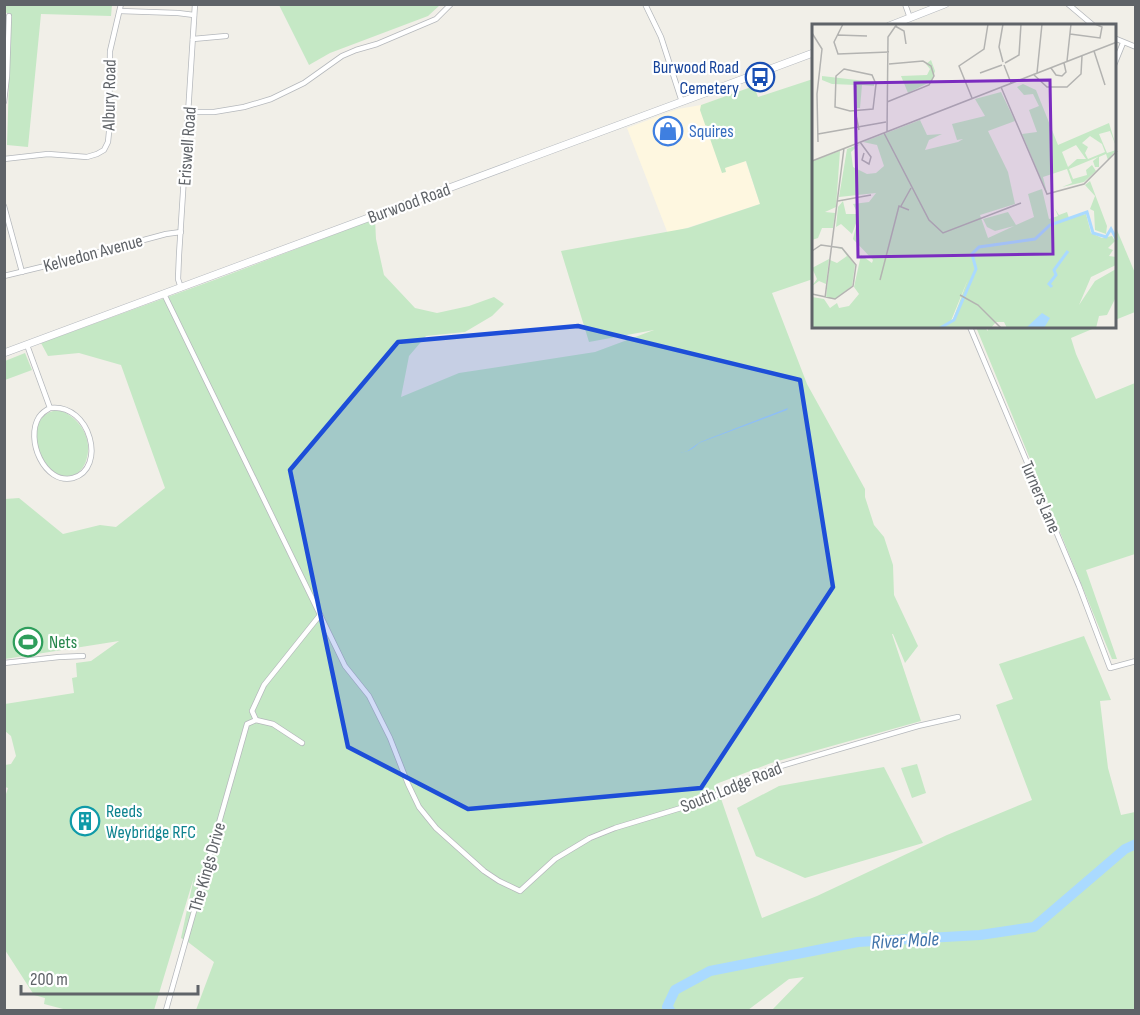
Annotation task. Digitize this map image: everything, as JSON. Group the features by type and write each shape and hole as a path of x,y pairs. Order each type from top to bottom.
{"street":[{"path":"122,4 120,11 194,15"},
{"name":"Eriswell Road","path":"182,288 178,277 195,4"},
{"path":"189,112 214,112 271,99 304,83 342,56 436,19 451,4"},
{"path":"645,4 661,36 682,102"},
{"path":"905,4 910,18"},
{"path":"894,24 945,4"},
{"path":"1068,4 1092,24"},
{"name":"Albury Road","path":"4,159 48,154 87,157 104,150 109,132 110,51 120,11"},
{"path":"4,102 9,49 9,16"},
{"path":"193,39 226,36"},
{"path":"1116,39 1136,47"},
{"path":"1116,60 1123,43"},
{"name":"Burwood Road","path":"4,353 812,53"},
{"path":"4,206 22,272"},
{"name":"Kelvedon Avenue","path":"4,276 181,232"},
{"path":"164,294 320,615"},
{"name":"Turners Lane","path":"970,328 1079,586 1110,668 1136,661"},
{"path":"27,345 50,408"},
{"path":"61,407 71,412 81,420 88,432 91,447 89,463 81,474 73,478 62,478 53,473 44,465 37,452 34,436 36,424 40,415 50,408 61,407"},
{"name":"The Kings Drive","path":"166,1011 252,711 264,685 320,615"},
{"name":"South Lodge Road","path":"320,615 345,666 369,696 420,807 436,828 484,871 520,891 555,858 590,838 615,828 736,788 752,777 792,762 958,717"},
{"path":"4,663 83,656"},
{"path":"252,711 256,720"},
{"path":"247,724 256,720 273,724 302,743"}],"highlighted area":[{"path":"578,326 800,380 833,587 701,788 468,809 348,747 290,470 398,342"}],"shaded area":[{"path":"724,97 760,204 668,234 627,128 678,109 701,105"}],"green space":[{"path":"4,5 112,5 111,16 41,14 28,147 7,145 11,15 5,12"},
{"path":"279,5 440,5 428,16 330,53 309,65"},
{"path":"812,79 812,279 772,293 807,384 865,489 865,497 874,525 884,537 893,565 894,595 918,646 905,663 892,634 921,721 771,763 716,784 762,918 817,896 947,835 1032,800 996,705 1013,699 999,664 1084,636 1111,700 1100,701 1108,768 1121,815 1135,812 1135,1010 772,1010 804,977 789,979 748,1010 196,1010 214,962 181,938 194,877 154,1010 67,1010 44,1004 45,998 34,995 5,950 4,800 8,788 5,787 5,765 11,764 16,756 11,736 5,731 5,704 74,693 72,678 77,677 76,663 91,661 119,641 5,659 5,499 19,498 63,534 100,525 116,527 165,488 121,365 79,353 48,356 41,343 375,219 376,239 384,275 415,308 437,313 469,306 494,297 504,304 492,316 465,332 426,336 409,356 401,397 459,373 595,352 654,330 589,342 561,251 688,228 760,204 746,161 725,168 726,172 722,173 700,110 701,105 754,86 758,97"},
{"path":"1116,228 1135,273 1135,312 1116,320"},
{"path":"976,328 985,328 988,331 988,328 1095,328 1071,338 1096,399 1135,383 1135,554 1086,570 1117,659 1112,659"},
{"path":"25,353 32,370 5,380 5,361"},
{"path":"59,410 73,418 87,437 86,461 82,469 74,475 62,476 52,471 38,449 36,435 39,423 46,414"},
{"path":"917,764 926,793 912,798 901,768"},
{"path":"884,767 923,843 805,878 756,856 737,808 779,786"}],"water":[{"path":"788,408 699,443 687,451 700,442"}],"waterway":[{"name":"River Mole","path":"670,1010 667,1007 675,990 710,971 858,942 980,935 1034,927 1125,849 1136,844"}],"place":[{"name":"Burwood Road Cemetery","path":"760,77"},
{"name":"Squires","path":"668,131"},
{"name":"Nets","path":"28,642"},
{"name":"Reeds Weybridge RFC","path":"85,821"}]}
